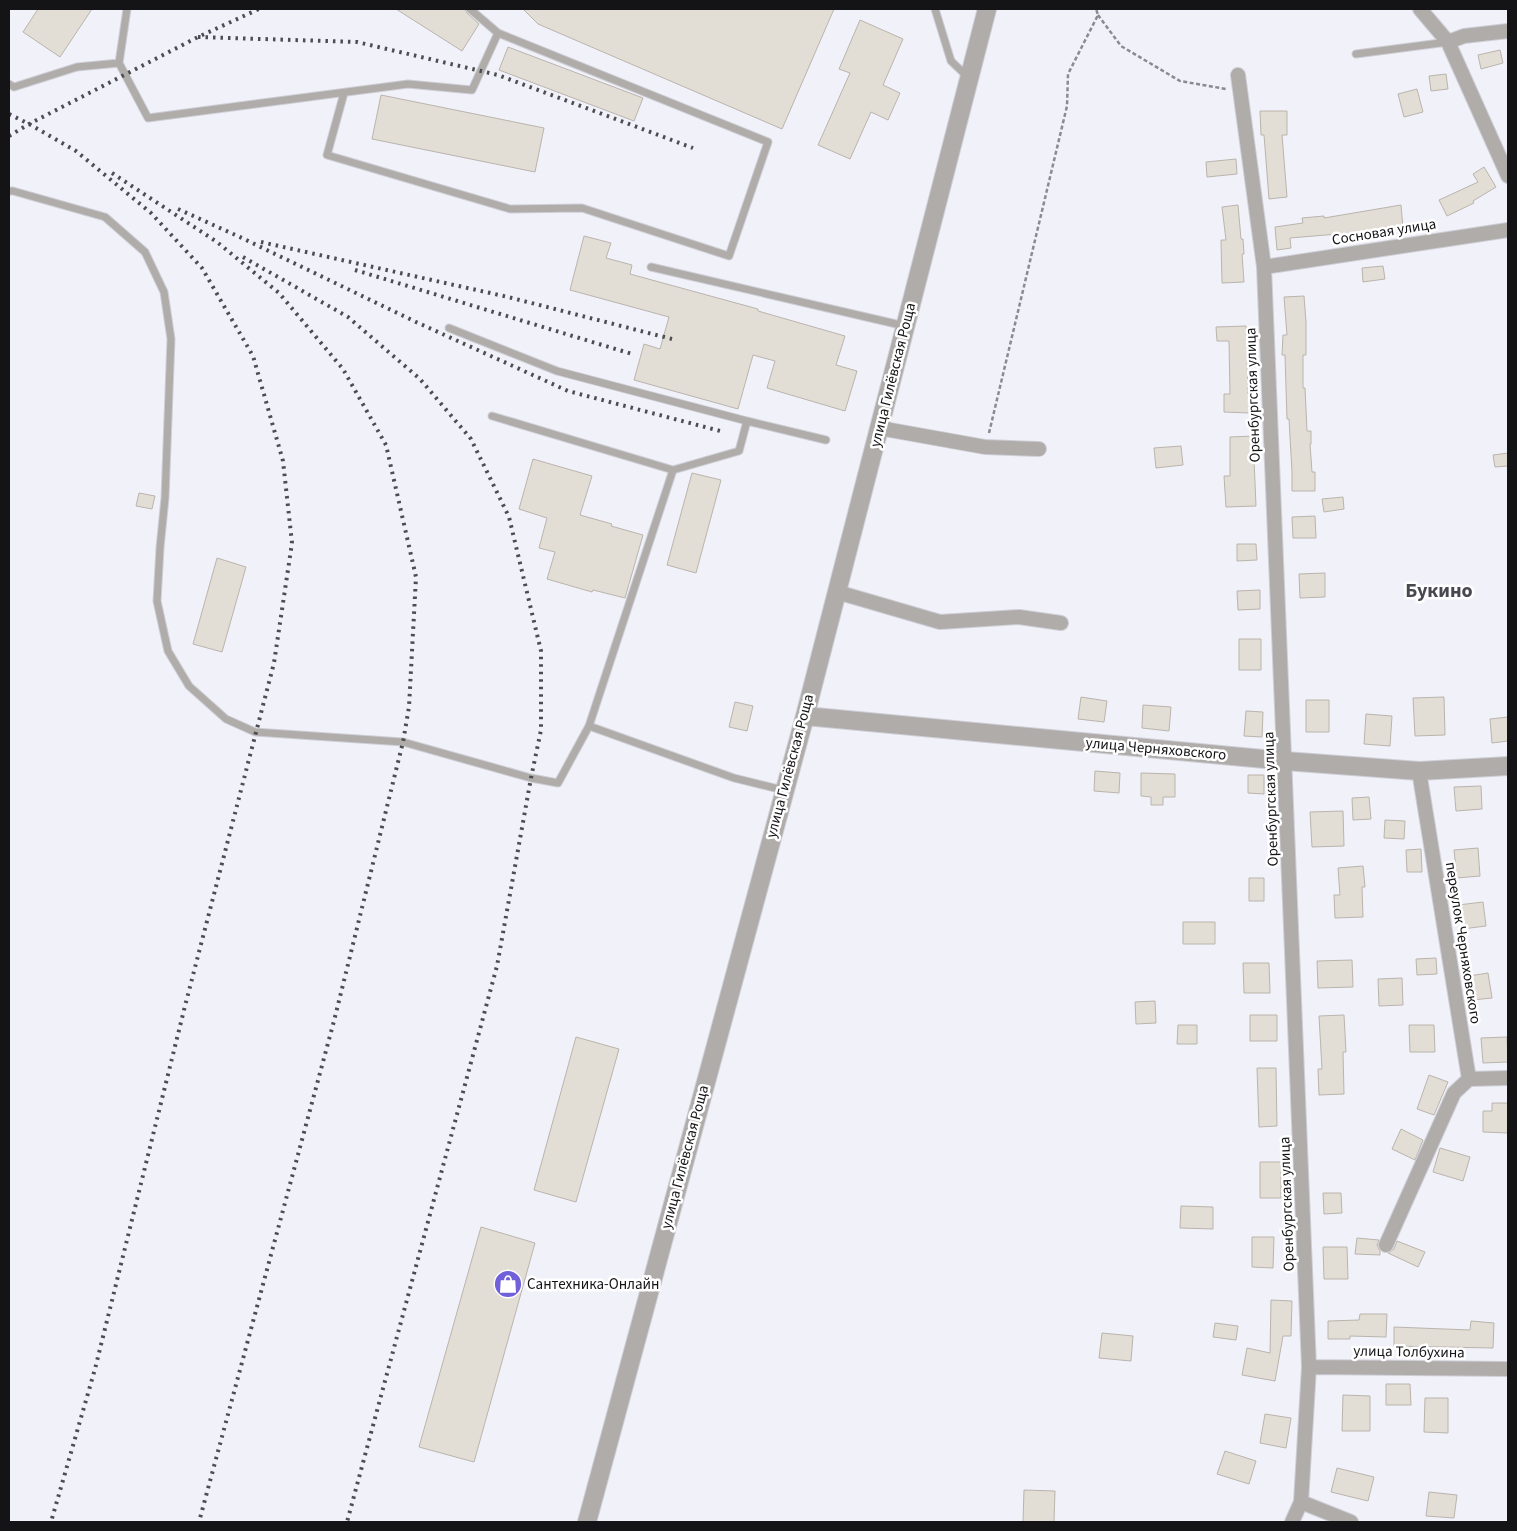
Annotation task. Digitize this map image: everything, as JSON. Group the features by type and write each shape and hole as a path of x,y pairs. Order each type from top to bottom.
{"street":[{"name":"улица Гилёвская Роща","path":"587,1522 805,716 987,9"},
{"path":"1420,9 1448,42 1508,176"},
{"path":"1448,42 1464,36 1508,31"},
{"name":"Оренбургская улица","path":"1238,75 1264,267 1309,1367 1301,1502 1292,1522"},
{"name":"Сосновая улица","path":"1264,267 1508,230"},
{"path":"879,428 986,447 1039,449"},
{"path":"837,592 940,622 1019,617 1061,622"},
{"name":"улица Черняховского","path":"805,716 1419,772 1508,766"},
{"name":"переулок Черняховского","path":"1419,772 1468,1080"},
{"path":"1386,1245 1454,1093 1468,1080 1508,1078"},
{"name":"улица Толбухина","path":"1309,1367 1508,1369"},
{"path":"1301,1502 1350,1522"}],"lane":[{"path":"127,9 120,63 148,118 408,84 472,90 498,32"},
{"path":"344,92 327,155 510,210 582,208 729,256 768,142 498,32 470,9"},
{"path":"935,9 951,61 969,78"},
{"path":"1356,54 1448,42"},
{"path":"9,84 14,87 77,67 120,63"},
{"path":"9,191 105,217 145,252 164,292 171,339 165,498 157,602 168,651 189,686 226,719 255,732 403,742 530,778 558,783 588,726 673,470"},
{"path":"651,267 905,326"},
{"path":"449,328 557,370 747,421 826,440"},
{"path":"492,416 673,470 739,452 747,421"},
{"path":"588,726 734,778 784,790"}],"path":[{"path":"1096,9 1098,15 1121,46 1180,81 1240,91"},
{"path":"986,447 1067,106 1068,74 1098,15"}],"building":[{"path":"38,9 92,9 60,57 23,32"},
{"path":"396,9 465,9 479,24 462,51"},
{"path":"523,9 834,9 782,129 538,24"},
{"path":"860,20 903,39 883,85 900,93 888,120 871,112 850,159 818,145 850,73 839,69"},
{"path":"508,47 643,98 634,121 499,70"},
{"path":"1500,50 1503,63 1481,69 1478,55"},
{"path":"1446,74 1448,89 1431,91 1429,76"},
{"path":"1417,89 1423,112 1404,117 1398,94"},
{"path":"381,95 544,128 535,172 372,139"},
{"path":"1260,111 1287,111 1287,135 1282,135 1287,197 1269,199 1264,135 1261,135"},
{"path":"1236,159 1237,174 1207,177 1206,162"},
{"path":"1484,167 1496,187 1473,201 1474,203 1447,216 1439,200 1478,182 1473,174"},
{"path":"1238,205 1241,239 1243,239 1244,282 1222,283 1221,240 1226,240 1222,207"},
{"path":"1401,205 1403,228 1359,233 1360,235 1339,238 1338,234 1290,238 1291,248 1277,250 1275,227 1303,223 1302,218 1324,216 1324,218"},
{"path":"584,236 611,243 606,258 632,265 630,274 758,309 758,311 845,336 836,365 857,371 845,411 767,388 775,361 753,355 738,409 634,380 644,344 660,349 669,317 570,290"},
{"path":"1383,266 1385,279 1363,282 1362,268"},
{"path":"1304,296 1306,355 1303,355 1303,388 1305,388 1307,431 1311,431 1310,444 1312,472 1315,472 1315,491 1292,491 1285,355 1282,355 1283,335 1287,335 1284,297"},
{"path":"1246,326 1250,413 1224,412 1224,394 1230,394 1229,341 1217,341 1216,327"},
{"path":"1253,436 1256,506 1226,507 1224,476 1230,476 1230,437"},
{"path":"1181,446 1183,465 1156,468 1154,448"},
{"path":"1508,453 1508,466 1495,467 1493,455"},
{"path":"533,459 592,476 580,515 643,535 625,598 593,590 592,592 547,579 555,552 539,548 547,518 519,509"},
{"path":"692,473 721,480 696,573 667,565"},
{"path":"139,493 155,496 152,509 136,506"},
{"path":"1343,497 1344,509 1324,512 1322,499"},
{"path":"1315,516 1316,538 1293,538 1292,517"},
{"path":"1237,544 1256,544 1257,560 1237,561"},
{"path":"217,558 246,567 222,652 193,644"},
{"path":"1325,573 1325,597 1300,598 1299,574"},
{"path":"1260,590 1260,609 1238,610 1237,591"},
{"path":"1239,639 1261,639 1261,670 1239,670"},
{"path":"1081,697 1107,701 1104,722 1078,719"},
{"path":"1444,697 1445,735 1415,736 1413,698"},
{"path":"1306,700 1329,700 1329,732 1306,732"},
{"path":"735,702 753,706 747,731 729,727"},
{"path":"1143,705 1171,707 1169,731 1142,728"},
{"path":"1246,711 1263,712 1262,737 1244,736"},
{"path":"1366,714 1392,716 1390,746 1364,744"},
{"path":"1508,717 1508,741 1492,743 1490,719"},
{"path":"1095,771 1120,773 1119,793 1094,791"},
{"path":"1141,773 1175,774 1175,797 1163,797 1163,805 1151,805 1151,797 1141,796"},
{"path":"1248,775 1264,775 1264,794 1248,793"},
{"path":"1481,786 1482,809 1456,811 1454,787"},
{"path":"1369,797 1371,819 1353,820 1352,798"},
{"path":"1343,811 1344,846 1312,847 1310,812"},
{"path":"1385,820 1405,821 1404,839 1384,838"},
{"path":"1478,848 1480,876 1457,878 1454,850"},
{"path":"1421,849 1422,872 1407,872 1406,850"},
{"path":"1363,866 1365,887 1362,887 1363,917 1335,918 1334,895 1340,895 1338,868"},
{"path":"1249,878 1264,878 1264,901 1249,901"},
{"path":"1483,902 1486,926 1462,929 1458,905"},
{"path":"1183,922 1215,922 1215,944 1183,944"},
{"path":"1436,958 1437,974 1417,975 1416,959"},
{"path":"1352,960 1353,987 1318,988 1317,961"},
{"path":"1243,963 1269,963 1270,993 1244,993"},
{"path":"1488,973 1492,998 1472,1000 1469,976"},
{"path":"1402,978 1403,1005 1379,1006 1378,979"},
{"path":"1155,1001 1156,1023 1136,1024 1135,1002"},
{"path":"1250,1015 1277,1015 1277,1041 1250,1041"},
{"path":"1344,1015 1346,1052 1343,1052 1344,1094 1319,1095 1318,1069 1322,1069 1319,1016"},
{"path":"1178,1025 1197,1025 1197,1044 1177,1044"},
{"path":"1409,1025 1434,1025 1435,1052 1410,1052"},
{"path":"576,1037 619,1049 576,1202 534,1190"},
{"path":"1507,1037 1508,1062 1483,1063 1481,1038"},
{"path":"1257,1068 1276,1068 1277,1126 1259,1127"},
{"path":"1429,1075 1448,1082 1434,1115 1417,1109"},
{"path":"1492,1103 1508,1103 1508,1133 1483,1132 1483,1111 1492,1111"},
{"path":"1401,1129 1423,1140 1415,1160 1392,1149"},
{"path":"1440,1148 1470,1157 1463,1181 1433,1172"},
{"path":"1260,1162 1281,1162 1281,1198 1260,1198"},
{"path":"1323,1193 1341,1193 1342,1213 1324,1214"},
{"path":"1181,1206 1213,1207 1213,1229 1180,1228"},
{"path":"481,1227 535,1243 474,1462 419,1447"},
{"path":"1252,1237 1274,1237 1273,1268 1252,1267"},
{"path":"1357,1238 1379,1240 1377,1245 1380,1255 1355,1254"},
{"path":"1397,1241 1425,1252 1418,1267 1388,1253 1394,1249"},
{"path":"1323,1247 1347,1247 1348,1279 1324,1279"},
{"path":"1271,1300 1292,1301 1291,1336 1283,1336 1275,1381 1242,1375 1247,1348 1270,1353"},
{"path":"1360,1314 1387,1314 1386,1337 1350,1336 1350,1339 1328,1339 1328,1321 1359,1320"},
{"path":"1471,1321 1494,1323 1493,1348 1394,1346 1394,1327 1470,1330"},
{"path":"1215,1323 1238,1326 1236,1340 1213,1337"},
{"path":"1102,1333 1133,1336 1131,1361 1099,1358"},
{"path":"1386,1384 1410,1384 1411,1405 1386,1405"},
{"path":"1343,1395 1370,1396 1370,1431 1342,1431"},
{"path":"1425,1398 1448,1398 1448,1433 1424,1432"},
{"path":"1265,1414 1291,1418 1286,1448 1260,1443"},
{"path":"1225,1451 1256,1461 1249,1484 1217,1474"},
{"path":"1337,1468 1374,1477 1368,1501 1331,1492"},
{"path":"1024,1490 1055,1491 1054,1522 1023,1522"},
{"path":"1429,1492 1457,1495 1454,1518 1426,1516"}],"railway":[{"path":"9,136 198,37 259,9"},
{"path":"198,37 357,42 498,75 693,148"},
{"path":"9,114 76,151 151,213 202,268 253,356 283,461 292,543 274,663 185,1006 95,1369 51,1522"},
{"path":"112,173 217,242 279,293 343,369 386,445 416,577 409,707 403,742 334,1021 199,1522"},
{"path":"178,209 416,322 568,391 724,432"},
{"path":"261,242 508,297 672,339"},
{"path":"243,257 348,317 420,379 471,439 509,517 541,651 541,730 497,966 347,1522"},
{"path":"355,270 632,354"}],"place":[{"name":"Сантехника-Онлайн","path":"508,1284"}],"district":[{"name":"Букино","path":"1439,591"}]}
